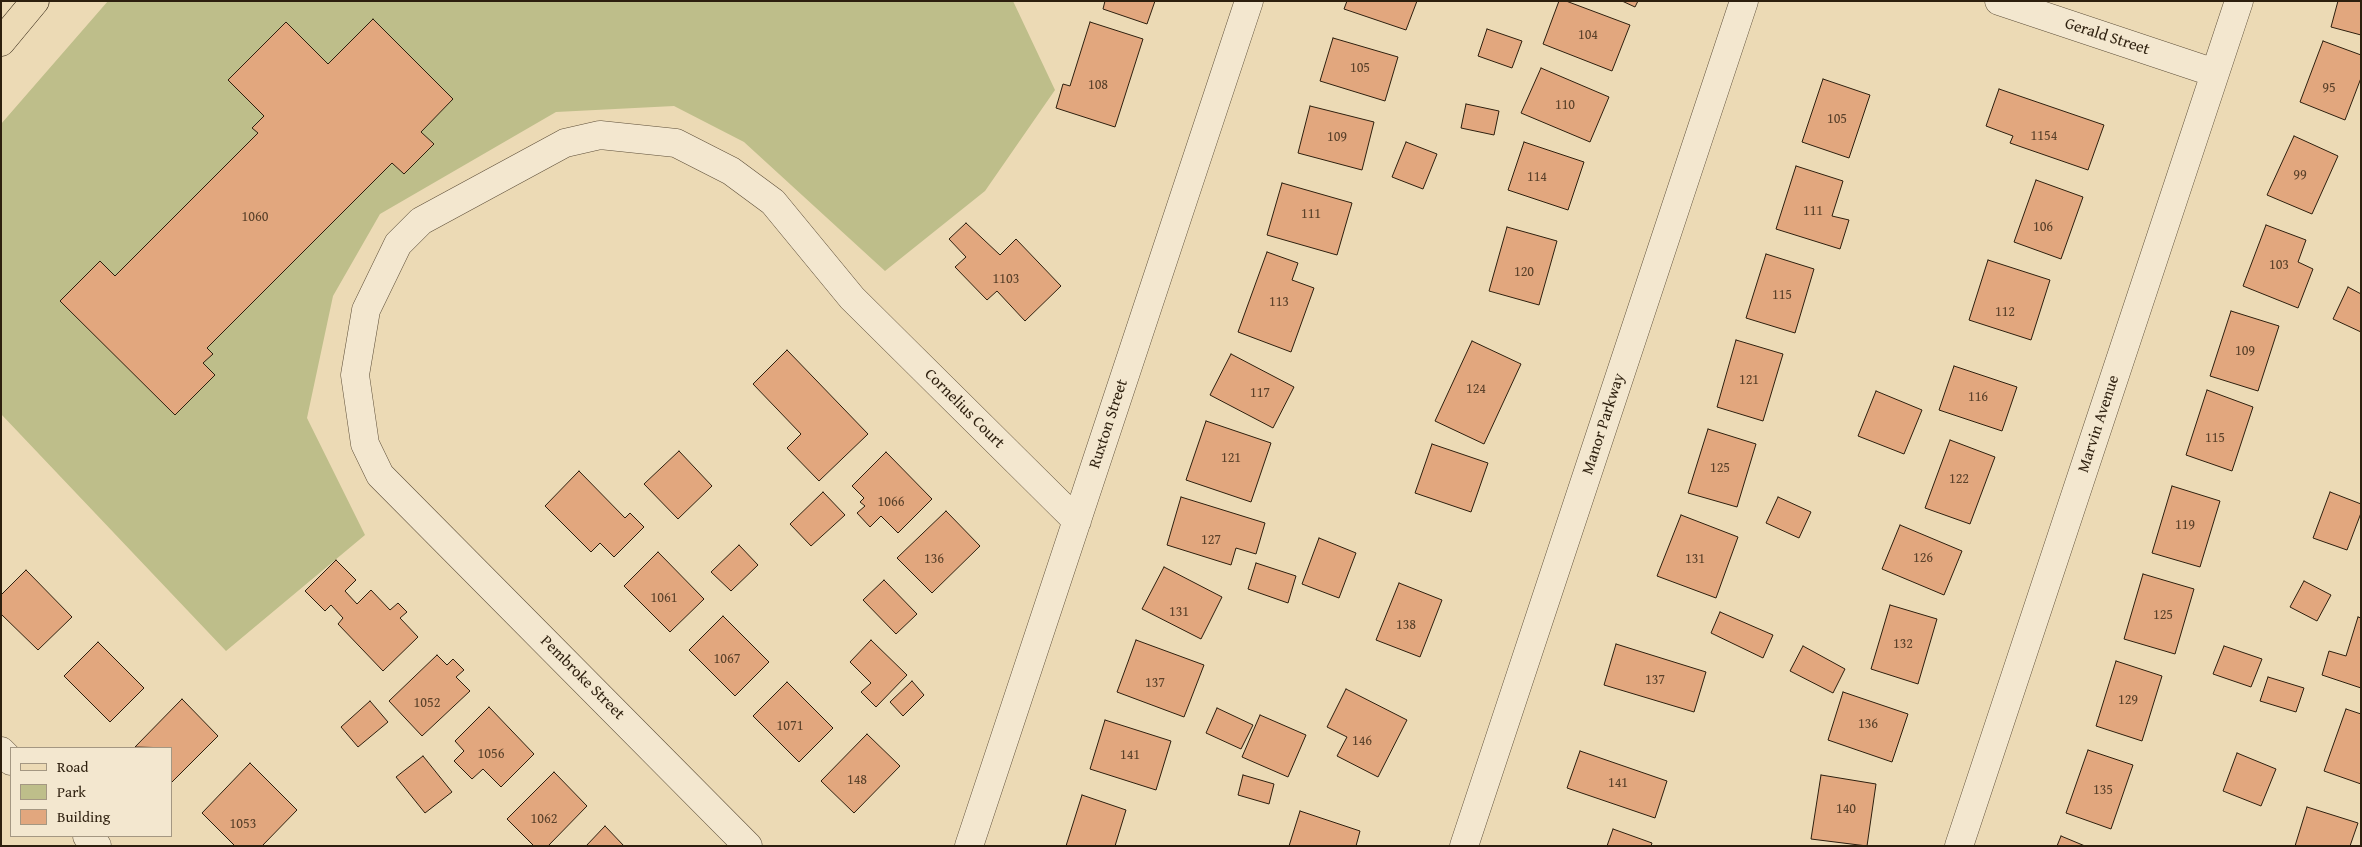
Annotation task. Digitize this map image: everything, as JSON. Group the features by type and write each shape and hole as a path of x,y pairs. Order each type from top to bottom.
{"main road":[{"path":"1,42 35,1"}],"street":[{"name":"Ruxton Street","path":"969,846 1249,1"},
{"name":"Manor Parkway","path":"1464,846 1744,1"},
{"name":"Gerald Street","path":"1999,1 2215,73"},
{"name":"Marvin Avenue","path":"1959,846 2239,1"},
{"name":"Cornelius Court","path":"415,510 380,475 366,444 355,376 366,310 398,244 421,221 565,143 600,135 676,142 731,171 773,202 852,298 1077,521"},
{"name":"Pembroke Street","path":"415,510 748,846"},
{"path":"1,751 10,760"},
{"path":"88,837 97,846"}],"green space":[{"path":"108,1 1013,1 1055,90 985,191 885,271 744,142 674,106 556,112 380,214 333,296 307,418 365,535 226,651 1,414 1,124"}],"building":[{"path":"1105,1 1155,1 1147,24 1103,9"},
{"path":"1347,1 1417,1 1406,30 1344,9"},
{"path":"1559,1 1566,1 1630,25 1612,71 1543,44"},
{"path":"1622,1 1638,1 1635,7"},
{"path":"2338,1 2361,1 2361,35 2331,27"},
{"path":"373,19 453,99 421,132 434,144 404,174 392,163 207,348 213,354 203,363 215,375 175,415 60,301 100,261 115,276 258,133 252,128 264,116 228,80 286,22 328,64"},
{"path":"1090,22 1143,39 1115,127 1056,108 1063,84 1070,86"},
{"path":"1487,29 1522,41 1512,68 1478,56"},
{"path":"1333,38 1398,57 1385,101 1320,81"},
{"path":"2323,41 2361,55 2361,78 2345,120 2300,102"},
{"path":"1541,68 1609,97 1590,142 1521,113"},
{"path":"1823,79 1870,95 1849,158 1802,142"},
{"path":"1999,89 2104,125 2088,170 2010,143 2013,136 1986,126"},
{"path":"1466,104 1499,111 1494,135 1461,128"},
{"path":"1310,106 1374,122 1362,170 1298,153"},
{"path":"2294,136 2338,156 2312,214 2267,195"},
{"path":"1406,142 1437,154 1423,189 1392,177"},
{"path":"1524,142 1584,162 1568,210 1508,190"},
{"path":"1796,166 1843,181 1832,216 1849,220 1840,249 1776,229"},
{"path":"2036,180 2083,197 2061,259 2014,242"},
{"path":"1282,183 1352,203 1337,255 1267,235"},
{"path":"966,223 1000,255 1016,239 1061,286 1025,321 997,291 987,300 955,267 966,257 949,239"},
{"path":"2266,225 2306,240 2298,262 2313,269 2298,308 2243,286"},
{"path":"1507,227 1557,241 1539,305 1489,291"},
{"path":"1267,252 1298,263 1292,280 1314,288 1291,352 1238,332"},
{"path":"1766,254 1814,269 1795,333 1746,318"},
{"path":"1988,260 2050,280 2031,340 1969,320"},
{"path":"2348,287 2361,294 2361,332 2333,319"},
{"path":"2231,311 2279,326 2258,391 2210,376"},
{"path":"1736,340 1783,354 1763,421 1717,407"},
{"path":"1472,341 1521,364 1484,444 1435,421"},
{"path":"787,350 868,434 819,481 787,448 801,434 753,384"},
{"path":"1231,354 1294,387 1273,428 1210,395"},
{"path":"1954,366 2017,387 2002,431 1939,410"},
{"path":"2207,390 2253,407 2232,471 2186,455"},
{"path":"1876,391 1922,410 1904,454 1858,436"},
{"path":"1206,421 1271,443 1251,502 1186,480"},
{"path":"1708,429 1756,444 1737,507 1688,493"},
{"path":"1950,440 1995,457 1970,524 1925,508"},
{"path":"1432,444 1488,463 1471,512 1415,493"},
{"path":"679,451 712,486 678,519 644,484"},
{"path":"886,452 932,499 898,533 881,516 870,527 857,513 865,506 860,502 864,498 852,486"},
{"path":"579,471 625,518 630,513 644,527 614,557 600,543 591,552 545,506"},
{"path":"2172,486 2220,501 2200,567 2152,553"},
{"path":"823,492 845,515 811,546 790,524"},
{"path":"2330,492 2361,504 2361,513 2347,550 2313,538"},
{"path":"1181,497 1265,523 1256,554 1236,548 1231,565 1167,545"},
{"path":"1778,497 1811,512 1799,538 1766,523"},
{"path":"946,511 980,546 932,593 897,558"},
{"path":"1681,515 1738,537 1716,598 1657,576"},
{"path":"1900,525 1962,551 1944,595 1882,569"},
{"path":"1319,538 1356,553 1339,598 1302,584"},
{"path":"739,545 758,565 731,591 711,572"},
{"path":"658,552 704,599 670,632 624,586"},
{"path":"336,560 356,580 345,591 357,604 371,590 390,610 398,603 407,612 400,618 418,637 383,671 338,624 343,618 331,605 325,611 305,591"},
{"path":"1256,563 1296,576 1288,603 1248,589"},
{"path":"1164,567 1222,597 1201,639 1142,609"},
{"path":"26,570 72,617 38,650 1,614 1,595"},
{"path":"2143,574 2194,589 2175,654 2124,639"},
{"path":"884,580 917,614 896,634 863,600"},
{"path":"2304,581 2331,595 2317,621 2290,607"},
{"path":"1399,583 1442,600 1420,657 1376,640"},
{"path":"1890,605 1937,619 1918,684 1871,669"},
{"path":"1720,612 1773,635 1763,658 1711,633"},
{"path":"723,616 769,662 735,696 689,650"},
{"path":"2358,617 2361,618 2361,688 2322,675 2329,651 2346,656"},
{"path":"871,640 907,675 876,707 861,692 871,683 850,662"},
{"path":"1136,640 1204,665 1184,717 1117,692"},
{"path":"98,642 144,688 110,722 64,676"},
{"path":"1616,644 1706,672 1694,712 1604,685"},
{"path":"1803,646 1845,669 1833,693 1790,671"},
{"path":"2224,646 2262,659 2251,687 2213,674"},
{"path":"437,655 447,665 453,659 464,670 456,677 470,691 422,736 389,701"},
{"path":"2116,661 2162,676 2142,741 2096,726"},
{"path":"2268,677 2304,688 2296,712 2260,701"},
{"path":"912,681 924,695 903,716 890,702"},
{"path":"787,682 833,728 799,762 753,716"},
{"path":"1346,689 1407,720 1378,777 1337,756 1347,737 1327,727"},
{"path":"1843,692 1908,714 1892,762 1828,740"},
{"path":"182,699 218,736 172,782 172,747 135,747"},
{"path":"370,701 388,722 358,747 341,727"},
{"path":"489,707 534,754 501,787 483,769 472,779 454,761 464,751 455,741"},
{"path":"1217,708 1253,725 1241,749 1206,733"},
{"path":"2346,709 2361,714 2361,784 2324,771"},
{"path":"1260,715 1306,735 1288,777 1242,757"},
{"path":"1105,720 1171,741 1156,790 1090,769"},
{"path":"867,734 900,766 854,813 821,781"},
{"path":"2088,750 2133,765 2111,829 2066,813"},
{"path":"1580,751 1667,781 1655,818 1567,788"},
{"path":"2237,753 2276,769 2261,806 2223,791"},
{"path":"423,756 452,792 425,813 396,777"},
{"path":"250,763 297,810 262,846 235,846 202,813"},
{"path":"554,772 587,806 548,846 534,846 507,819"},
{"path":"1243,775 1274,784 1269,804 1238,795"},
{"path":"1821,775 1876,784 1867,846 1811,839"},
{"path":"1082,795 1126,810 1115,846 1066,846"},
{"path":"2307,807 2358,823 2350,846 2295,846"},
{"path":"1300,811 1360,831 1356,846 1289,846"},
{"path":"605,826 624,846 586,846"},
{"path":"1613,829 1652,843 1651,846 1607,846"},
{"path":"2061,836 2085,846 2057,846"}]}
